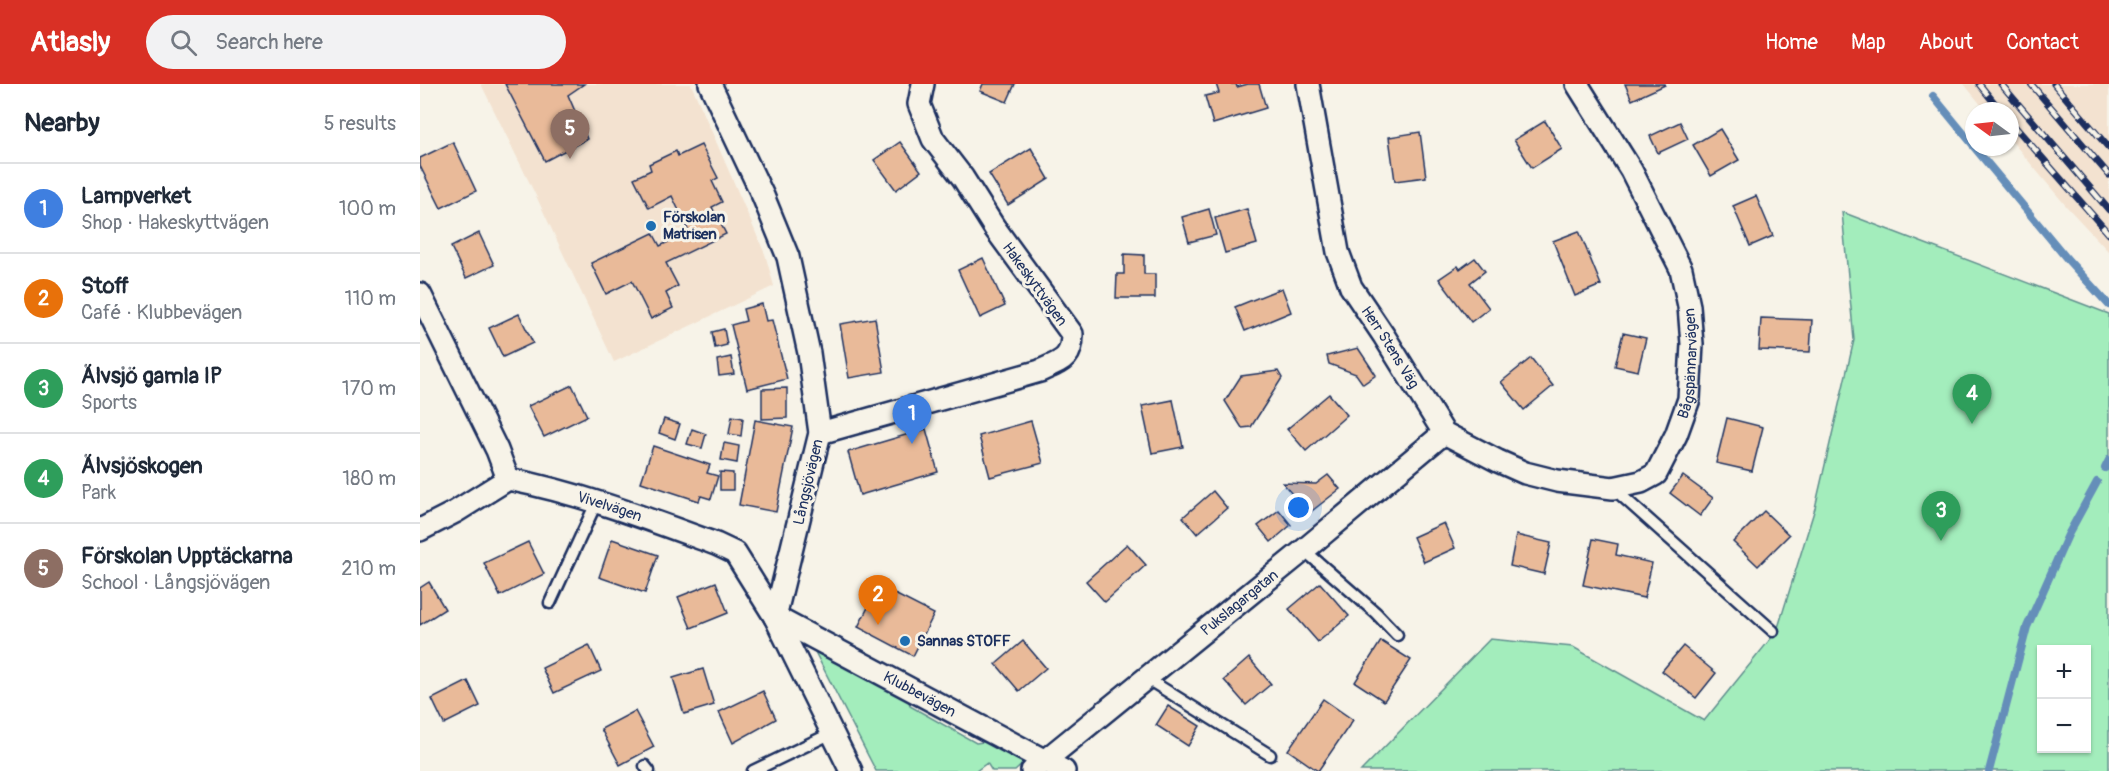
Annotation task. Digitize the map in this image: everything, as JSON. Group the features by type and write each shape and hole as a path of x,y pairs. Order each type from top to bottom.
{"street":[{"name":"Långsjövägen","path":"710,84 763,196 788,257 809,353 820,433 775,617"},
{"name":"Hakeskyttvägen","path":"820,433 1040,370 1063,359 1072,348 1072,334 933,139 919,104 923,84"},
{"name":"Herr Stens Väg","path":"1308,84 1338,252 1351,287 1444,433"},
{"name":"Bågspännarvägen","path":"1576,84 1630,171 1681,270 1689,306 1692,344 1689,399 1676,435 1656,474 1641,482 1613,488"},
{"path":"420,294 497,450 508,478 455,512 420,530"},
{"path":"1444,433 1525,473 1557,481 1613,488"},
{"name":"Pukslagargatan","path":"1038,766 1444,433"},
{"name":"Vivelvägen","path":"508,478 552,487 597,501 735,553 775,617"},
{"path":"775,617 851,771"},
{"name":"Klubbevägen","path":"775,617 1038,766 1064,771"}],"lane":[{"path":"1613,488 1773,631"},
{"path":"550,603 597,501"},
{"path":"1304,550 1377,614 1397,635"},
{"path":"1146,678 1270,754"},
{"path":"753,771 832,733"}],"shaded area":[{"name":"Förskolan Matrisen","path":"481,84 691,84 765,254 774,286 614,362"},
{"path":"1964,84 2109,84 2109,252 2019,150 2019,102 1979,102"}],"green space":[{"path":"1842,212 2109,314 2109,771 1361,771 1490,639 1573,647 1704,721 1777,631 1815,508 1854,340"},
{"path":"811,644 908,696 910,706 976,743 991,741 1026,761 1015,771 992,771 987,763 976,771 876,771"}],"building":[{"path":"505,84 584,84 568,95 587,139 545,161"},
{"path":"983,84 1015,84 1007,102 980,91"},
{"path":"1216,84 1236,84 1237,87 1259,84 1266,108 1213,124 1205,96 1219,93"},
{"path":"1625,84 1665,84 1665,85 1632,100"},
{"path":"1545,121 1562,149 1532,168 1514,140"},
{"path":"1680,122 1688,139 1658,153 1650,136"},
{"path":"1720,129 1739,160 1711,176 1693,145"},
{"path":"1420,132 1426,177 1395,181 1389,137"},
{"path":"453,142 476,191 441,208 420,166 420,158"},
{"path":"900,142 921,171 896,190 874,160"},
{"path":"701,145 718,178 712,181 722,202 712,207 726,234 666,263 678,286 666,293 673,308 651,319 632,281 606,294 591,263 653,233 660,246 689,232 672,196 649,208 634,178 651,170 649,164 676,151 678,156"},
{"path":"1031,148 1049,179 1008,205 989,174"},
{"path":"1756,196 1773,236 1750,246 1733,206"},
{"path":"1209,209 1216,235 1189,242 1182,217"},
{"path":"1247,209 1257,244 1225,253 1215,218"},
{"path":"1579,231 1601,285 1575,296 1553,241"},
{"path":"479,233 494,265 466,278 451,247"},
{"path":"1124,254 1144,255 1144,274 1155,274 1155,298 1116,298 1117,274 1124,274"},
{"path":"983,258 1005,306 980,318 958,270"},
{"path":"1475,258 1485,271 1470,283 1489,308 1471,322 1439,279 1458,266 1460,269"},
{"path":"1282,288 1291,312 1245,331 1235,307"},
{"path":"762,304 766,321 772,320 787,379 747,389 731,325 746,321 743,309"},
{"path":"519,314 533,343 503,357 489,328"},
{"path":"875,318 884,372 849,378 840,324"},
{"path":"1761,318 1812,320 1810,352 1759,350"},
{"path":"724,329 727,345 715,348 712,332"},
{"path":"1623,333 1646,338 1638,371 1615,366"},
{"path":"1358,348 1376,375 1363,384 1356,374 1329,364 1327,356"},
{"path":"731,357 734,374 719,376 717,360"},
{"path":"1531,358 1553,386 1524,410 1501,382"},
{"path":"1278,371 1282,378 1251,427 1242,428 1225,401 1241,376"},
{"path":"572,385 587,416 544,437 528,406"},
{"path":"787,388 787,418 762,419 762,389"},
{"path":"1329,394 1347,415 1306,451 1287,429"},
{"path":"1173,400 1183,447 1152,453 1142,406"},
{"path":"732,416 743,418 741,436 729,434"},
{"path":"1727,418 1763,427 1752,471 1716,463"},
{"path":"664,419 680,424 675,439 659,433"},
{"path":"755,420 793,427 776,512 739,505"},
{"path":"1031,421 1043,463 990,477 979,436"},
{"path":"692,429 706,434 702,448 687,444"},
{"path":"926,429 938,472 860,495 848,452"},
{"path":"724,443 739,446 737,463 721,460"},
{"path":"653,446 710,465 707,473 718,476 711,499 701,496 699,501 641,482"},
{"path":"720,472 733,473 733,490 720,490"},
{"path":"1328,475 1340,489 1308,514 1283,483 1316,484"},
{"path":"1683,476 1713,498 1700,516 1670,493"},
{"path":"1213,491 1227,508 1197,534 1183,517"},
{"path":"1279,510 1291,525 1271,542 1258,526"},
{"path":"1764,511 1789,535 1758,566 1733,542"},
{"path":"1444,523 1455,548 1424,562 1413,537"},
{"path":"1516,535 1551,543 1544,574 1510,566"},
{"path":"612,539 658,555 645,593 599,577"},
{"path":"1593,539 1618,544 1616,555 1652,563 1644,598 1583,585"},
{"path":"528,542 544,574 500,596 484,563"},
{"path":"1127,544 1146,565 1105,602 1086,581"},
{"path":"429,582 445,609 420,625 420,588"},
{"path":"716,582 728,613 691,628 678,597"},
{"path":"1320,583 1349,616 1318,642 1289,609"},
{"path":"879,586 934,614 913,656 858,627"},
{"path":"1023,641 1046,668 1019,691 996,664"},
{"path":"1381,641 1411,660 1384,701 1355,682"},
{"path":"589,645 601,671 554,693 542,668"},
{"path":"1683,646 1716,673 1696,698 1662,671"},
{"path":"1249,658 1271,684 1246,705 1224,680"},
{"path":"703,669 714,705 684,714 673,678"},
{"path":"468,681 480,706 444,724 432,699"},
{"path":"763,691 776,719 733,743 719,712"},
{"path":"1323,699 1353,720 1318,771 1288,750"},
{"path":"1168,706 1200,726 1188,746 1156,725"},
{"path":"635,711 654,747 620,765 601,729"}],"waterway":[{"path":"1933,96 1965,135"},
{"path":"1981,156 2068,260 2109,305"},
{"path":"2105,468 2109,460"},
{"path":"1989,771 2027,627 2068,535 2097,482"}],"railway":[{"path":"1979,84 1994,102"},
{"path":"2001,84 2109,210"},
{"path":"2031,84 2109,175"},
{"path":"2054,84 2109,148"},
{"path":"2019,131 2109,234"}],"place":[{"name":"Förskolan Upptäckarna","path":"570,159"},
{"name":"Förskolan Matrisen","path":"651,226"},
{"name":"Älvsjöskogen","path":"1972,424"},
{"name":"Lampverket","path":"912,444"},
{"name":"Älvsjö gamla IP","path":"1941,541"},
{"name":"Stoff","path":"878,625"},
{"name":"Sannas STOFF","path":"905,641"}]}
